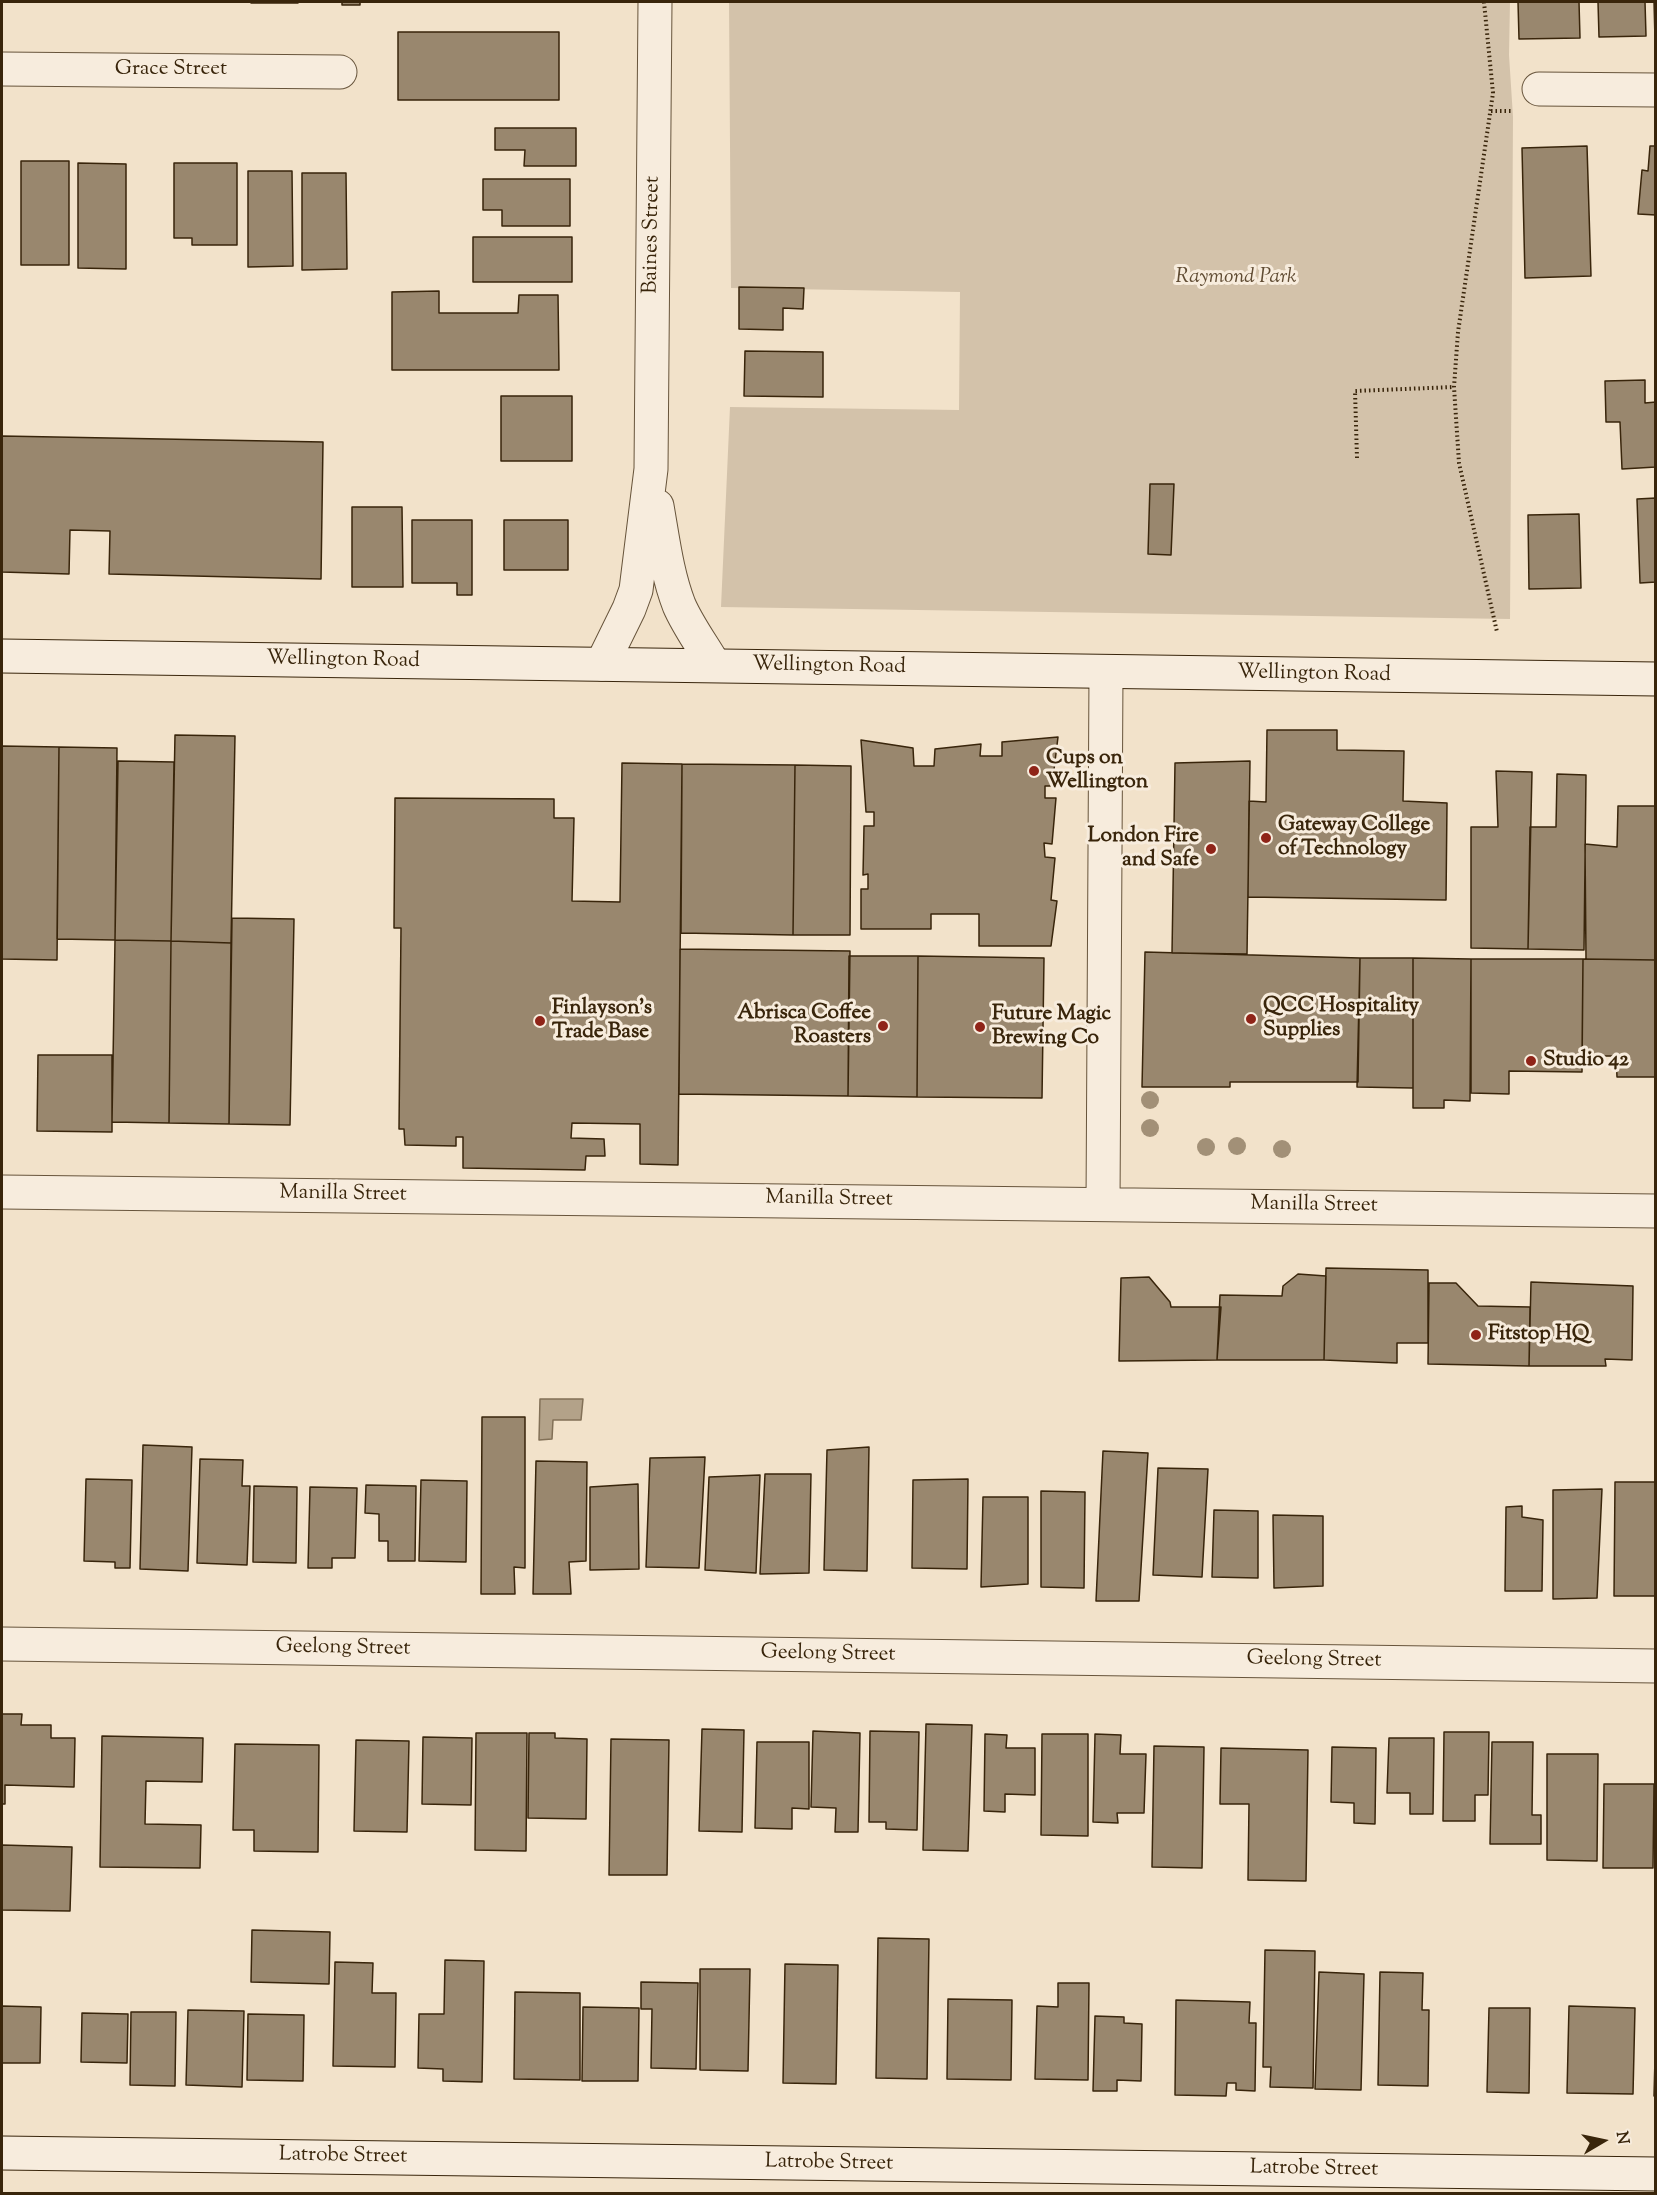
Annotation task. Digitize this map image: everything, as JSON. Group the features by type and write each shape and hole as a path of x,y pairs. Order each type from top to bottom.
{"street":[{"name":"Baines Street","path":"602,664 636,590 651,469 656,2"},
{"name":"Grace Street","path":"2,69 340,72"},
{"path":"1539,89 1656,90"},
{"name":"Baines Street","path":"651,469 667,567 675,593 680,608 714,665"},
{"name":"Wellington Road","path":"2,656 1656,679"},
{"path":"1103,1203 1106,673"},
{"name":"Manilla Street","path":"2,1192 1656,1211"},
{"name":"Geelong Street","path":"2,1644 1656,1666"},
{"name":"Latrobe Street","path":"2,2153 1656,2174"}],"path":[{"path":"1484,2 1493,93 1458,332 1454,387 1460,463 1497,632"},
{"path":"1357,458 1355,391 1454,387"}],"green space":[{"name":"Raymond Park","path":"729,2 1510,2 1509,55 1513,117 1510,619 721,607 730,407 959,410 960,292 731,288"}],"shaded area":[{"path":"540,1399 583,1399 581,1420 553,1420 552,1439 539,1440"}],"building":[{"path":"298,2 298,3 251,3"},
{"path":"342,2 360,2 360,5 342,5"},
{"path":"1518,2 1579,2 1580,38 1519,39"},
{"path":"1598,2 1645,2 1646,36 1599,37"},
{"path":"1654,2 1656,2 1656,39 1655,39"},
{"path":"398,32 559,32 559,100 398,100"},
{"path":"495,128 576,128 576,166 524,166 525,150 495,150"},
{"path":"1587,146 1591,276 1525,278 1522,148"},
{"path":"1650,146 1656,146 1656,215 1638,214 1642,170 1648,171"},
{"path":"21,161 69,161 69,265 21,265"},
{"path":"78,163 126,164 126,269 78,268"},
{"path":"174,163 237,163 237,245 192,245 192,238 174,238"},
{"path":"248,171 292,171 293,266 248,267"},
{"path":"302,173 346,173 347,269 302,270"},
{"path":"483,179 570,179 570,226 502,226 502,210 483,210"},
{"path":"473,237 572,237 572,282 473,282"},
{"path":"739,287 804,288 803,309 783,308 783,330 739,329"},
{"path":"439,291 439,313 518,313 519,295 558,295 559,370 392,370 392,292"},
{"path":"745,351 823,352 823,397 744,396"},
{"path":"1645,380 1645,403 1656,402 1656,467 1622,469 1620,422 1606,422 1605,381"},
{"path":"501,396 572,396 572,461 501,461"},
{"path":"2,436 323,442 321,579 109,574 110,531 70,530 69,574 2,572"},
{"path":"1150,484 1174,484 1171,555 1148,554"},
{"path":"1656,498 1656,582 1640,583 1637,499"},
{"path":"352,507 402,507 403,587 352,587"},
{"path":"1579,514 1581,588 1529,589 1528,515"},
{"path":"412,520 472,520 472,595 457,595 457,583 412,583"},
{"path":"504,520 568,520 568,570 504,570"},
{"path":"1267,730 1337,730 1337,750 1404,751 1403,801 1447,803 1446,900 1248,897 1249,801 1266,802"},
{"path":"175,735 235,736 231,943 171,941"},
{"path":"1058,737 1052,786 1045,786 1045,798 1056,798 1052,844 1044,843 1045,857 1055,858 1051,900 1057,901 1051,946 979,946 979,914 931,914 931,929 861,929 861,889 868,889 868,874 863,875 864,826 874,826 874,812 866,812 861,740 913,748 914,766 934,766 935,749 981,744 980,756 1002,756 1002,742"},
{"path":"2,746 59,747 57,960 2,959"},
{"path":"59,747 117,748 115,940 57,939"},
{"path":"118,761 174,762 171,941 115,940"},
{"name":"London Fire and Safe","path":"1250,761 1247,954 1172,953 1175,763"},
{"name":"Finlayson's Trade Base","path":"622,763 682,764 678,1165 640,1164 640,1124 572,1123 571,1138 604,1139 605,1156 586,1156 585,1170 463,1168 463,1137 456,1137 456,1146 405,1145 404,1129 399,1129 401,928 394,928 395,798 554,799 554,818 574,818 572,901 620,902"},
{"path":"682,764 795,765 793,935 681,933"},
{"path":"795,765 851,766 850,935 793,935"},
{"path":"1496,771 1532,772 1528,949 1471,948 1471,827 1498,827"},
{"path":"1557,774 1586,775 1584,950 1528,949 1530,827 1556,827"},
{"path":"1618,806 1656,806 1656,960 1586,959 1585,844 1617,847"},
{"path":"232,918 294,919 290,1125 229,1124"},
{"path":"115,940 171,941 169,1123 112,1122"},
{"path":"171,941 231,943 229,1124 169,1123"},
{"path":"680,949 850,951 848,1096 679,1094"},
{"name":"QCC Hospitality Supplies","path":"1145,952 1360,958 1358,1082 1230,1082 1230,1087 1142,1087"},
{"name":"Abrisca Coffee Roasters","path":"849,956 918,956 917,1097 848,1096"},
{"name":"Future Magic Brewing Co","path":"918,956 1044,958 1042,1098 917,1097"},
{"path":"1360,958 1413,958 1413,1088 1357,1087"},
{"path":"1413,958 1471,959 1470,1101 1444,1100 1444,1108 1413,1108"},
{"path":"1471,959 1583,959 1582,1072 1509,1071 1509,1094 1471,1093"},
{"path":"1583,959 1656,960 1656,1077 1617,1077 1616,1056 1582,1056"},
{"path":"38,1055 112,1055 112,1132 37,1131"},
{"path":"1326,1268 1428,1270 1428,1343 1397,1343 1397,1363 1324,1360"},
{"path":"1298,1274 1326,1276 1324,1360 1217,1360 1220,1295 1282,1296 1283,1286"},
{"path":"1149,1277 1170,1302 1171,1307 1221,1307 1217,1360 1119,1361 1121,1278"},
{"path":"1531,1282 1633,1286 1632,1360 1605,1359 1606,1366 1529,1366"},
{"path":"1429,1283 1456,1283 1478,1306 1530,1307 1529,1366 1428,1364"},
{"path":"482,1417 525,1417 525,1568 514,1567 515,1594 481,1594"},
{"path":"143,1445 192,1447 188,1571 140,1569"},
{"path":"869,1447 867,1571 824,1570 827,1450"},
{"path":"1103,1451 1148,1453 1139,1601 1096,1601"},
{"path":"705,1457 699,1568 646,1567 650,1458"},
{"path":"200,1459 243,1460 242,1486 250,1486 247,1565 197,1563"},
{"path":"536,1461 587,1462 586,1561 569,1562 571,1594 533,1594"},
{"path":"1158,1468 1208,1469 1202,1577 1153,1575"},
{"path":"765,1474 811,1474 809,1573 760,1574"},
{"path":"760,1475 756,1573 705,1570 709,1477"},
{"path":"86,1479 132,1480 130,1568 115,1568 115,1562 84,1561"},
{"path":"968,1479 967,1569 912,1568 913,1480"},
{"path":"421,1480 467,1481 466,1562 419,1561"},
{"path":"1615,1482 1656,1482 1656,1596 1614,1596"},
{"path":"638,1484 639,1569 590,1570 590,1487"},
{"path":"366,1485 416,1486 415,1561 388,1561 388,1541 379,1541 379,1514 365,1513"},
{"path":"254,1486 297,1487 296,1563 253,1562"},
{"path":"310,1487 357,1488 355,1558 332,1558 332,1568 308,1568"},
{"path":"1602,1489 1597,1598 1553,1599 1553,1490"},
{"path":"1041,1491 1085,1492 1084,1588 1041,1587"},
{"path":"983,1497 1028,1497 1028,1584 981,1587"},
{"path":"1522,1506 1522,1517 1543,1520 1542,1591 1505,1591 1506,1507"},
{"path":"1214,1510 1258,1511 1258,1578 1212,1577"},
{"path":"1273,1515 1323,1516 1323,1586 1274,1588"},
{"path":"2,1714 22,1714 21,1725 51,1725 51,1738 75,1738 74,1787 5,1785 5,1804 2,1804"},
{"path":"926,1724 972,1725 968,1851 923,1850"},
{"path":"702,1729 744,1730 742,1832 699,1831"},
{"path":"813,1731 860,1733 858,1832 835,1832 836,1808 811,1807"},
{"path":"870,1731 919,1732 917,1830 886,1829 886,1822 869,1822"},
{"path":"1444,1732 1489,1732 1488,1795 1475,1795 1475,1821 1443,1821"},
{"path":"476,1733 527,1733 526,1851 475,1850"},
{"path":"529,1733 555,1733 555,1738 587,1739 586,1819 528,1818"},
{"path":"985,1734 1007,1735 1006,1748 1035,1748 1035,1795 1005,1794 1005,1812 984,1811"},
{"path":"1042,1734 1088,1734 1088,1836 1041,1835"},
{"path":"1095,1734 1121,1735 1120,1754 1146,1754 1144,1813 1117,1813 1118,1823 1093,1822"},
{"path":"102,1736 203,1738 202,1782 146,1781 145,1824 201,1825 200,1868 100,1867"},
{"path":"423,1737 472,1738 471,1805 422,1804"},
{"path":"1389,1738 1434,1738 1433,1814 1410,1814 1410,1793 1387,1793"},
{"path":"611,1739 669,1740 667,1875 609,1875"},
{"path":"356,1740 409,1741 407,1832 354,1831"},
{"path":"757,1742 809,1742 809,1809 792,1808 792,1829 755,1828"},
{"path":"1492,1742 1533,1742 1532,1815 1541,1815 1541,1844 1490,1844"},
{"path":"235,1744 319,1745 318,1852 254,1851 254,1830 233,1830"},
{"path":"1154,1746 1204,1747 1202,1868 1152,1867"},
{"path":"1332,1747 1376,1748 1375,1824 1354,1823 1354,1803 1331,1802"},
{"path":"1221,1748 1308,1750 1306,1881 1248,1880 1249,1804 1220,1804"},
{"path":"1547,1754 1598,1754 1597,1861 1547,1860"},
{"path":"1604,1784 1654,1784 1653,1868 1603,1868"},
{"path":"2,1845 72,1847 70,1911 2,1910"},
{"path":"252,1930 330,1932 329,1984 251,1982"},
{"path":"878,1938 929,1939 927,2079 876,2078"},
{"path":"1265,1950 1315,1951 1313,2088 1270,2087 1271,2067 1263,2067"},
{"path":"445,1960 484,1961 482,2082 443,2081 443,2069 418,2068 419,2014 444,2014"},
{"path":"335,1962 373,1963 372,1993 396,1993 395,2067 333,2066"},
{"path":"785,1964 838,1965 836,2084 783,2083"},
{"path":"700,1969 750,1969 748,2071 700,2070"},
{"path":"1319,1972 1364,1974 1361,2090 1315,2089"},
{"path":"1380,1972 1423,1973 1422,2010 1429,2010 1428,2086 1378,2085"},
{"path":"641,1982 698,1983 696,2069 651,2068 652,2009 641,2009"},
{"path":"1058,1983 1089,1983 1088,2080 1035,2079 1037,2006 1058,2007"},
{"path":"515,1992 580,1993 580,2080 514,2079"},
{"path":"948,1999 1012,2000 1011,2080 947,2079"},
{"path":"1176,2000 1250,2002 1249,2023 1256,2023 1255,2091 1236,2090 1236,2083 1227,2083 1226,2096 1175,2095"},
{"path":"2,2006 41,2007 40,2063 2,2063"},
{"path":"1569,2006 1635,2008 1633,2094 1567,2093"},
{"path":"583,2007 639,2008 638,2081 582,2081"},
{"path":"1489,2008 1530,2008 1529,2093 1487,2092"},
{"path":"188,2010 244,2011 242,2087 186,2085"},
{"path":"131,2012 176,2012 175,2086 130,2085"},
{"path":"82,2013 128,2014 127,2063 81,2062"},
{"path":"248,2014 304,2015 303,2081 247,2080"},
{"path":"1095,2016 1124,2017 1124,2023 1142,2024 1141,2081 1117,2080 1117,2091 1093,2091"},
{"path":"1656,2020 1656,2096 1654,2096"}],"place":[{"name":"Cups on Wellington","path":"1034,771"},
{"name":"Gateway College of Technology","path":"1266,838"},
{"name":"London Fire and Safe","path":"1211,849"},
{"name":"QCC Hospitality Supplies","path":"1251,1019"},
{"name":"Finlayson's Trade Base","path":"540,1021"},
{"name":"Abrisca Coffee Roasters","path":"883,1026"},
{"name":"Future Magic Brewing Co","path":"980,1027"},
{"name":"Studio 42","path":"1531,1061"},
{"name":"Fitstop HQ","path":"1476,1335"}]}
